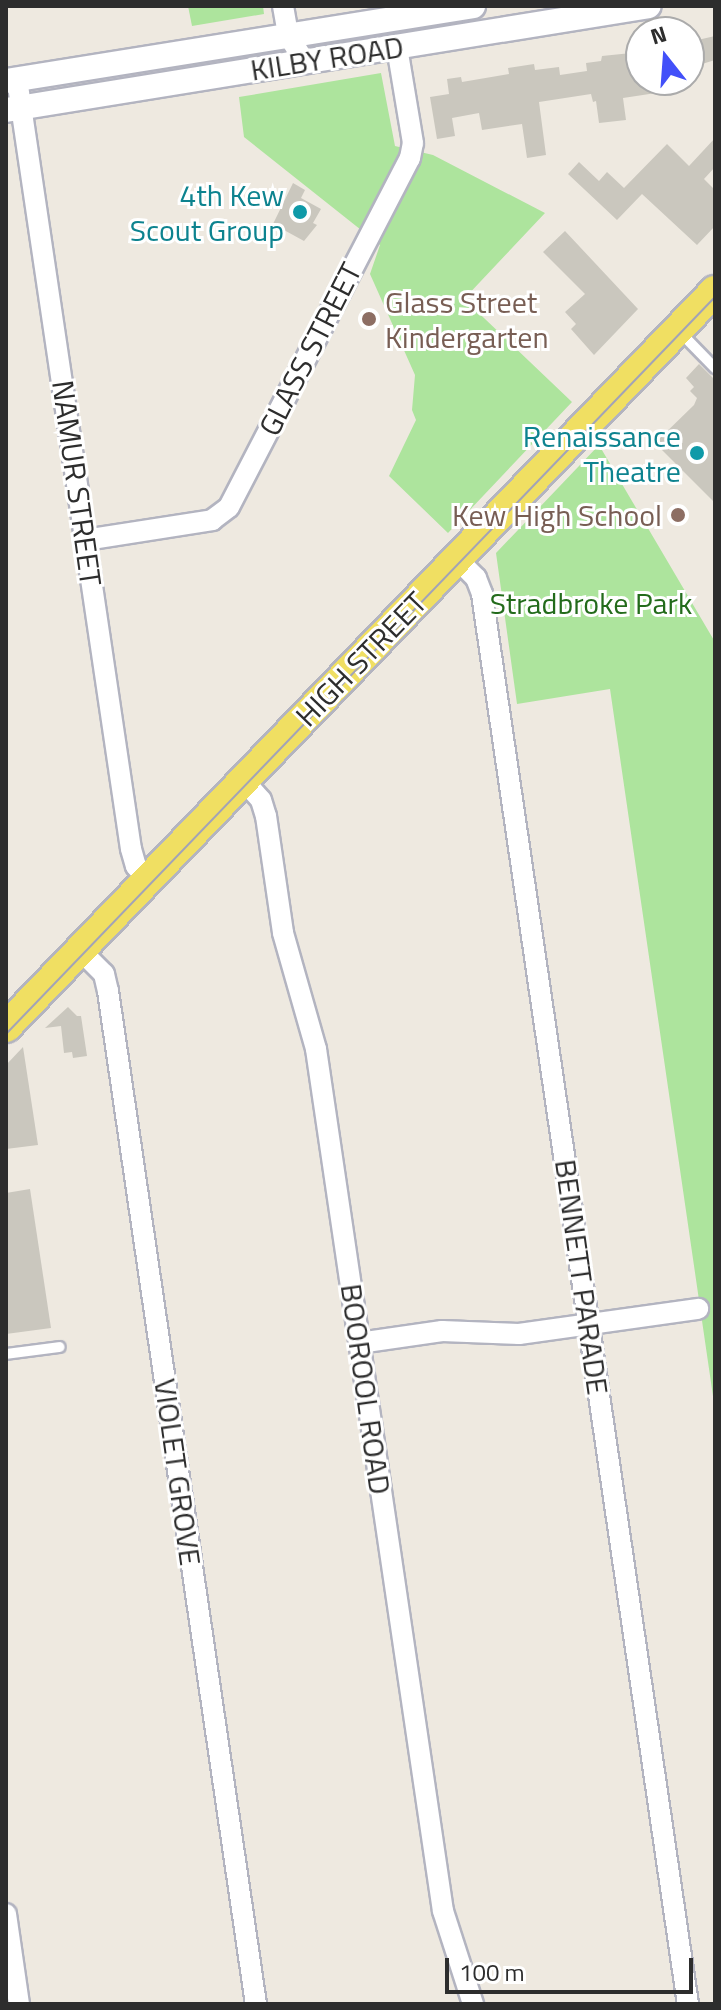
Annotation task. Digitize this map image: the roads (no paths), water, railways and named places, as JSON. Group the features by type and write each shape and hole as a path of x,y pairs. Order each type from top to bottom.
{"main road":[{"name":"HIGH STREET","path":"6,1027 715,291"}],"street":[{"path":"283,6 288,35 305,62"},
{"name":"KILBY ROAD","path":"12,80 473,6"},
{"name":"KILBY ROAD","path":"14,109 397,47 597,10 649,6"},
{"name":"GLASS STREET","path":"85,540 212,520 229,507 410,158 413,143 397,47"},
{"name":"NAMUR STREET","path":"12,80 14,109 85,540 131,849 136,866 148,881"},
{"name":"BENNETT PARADE","path":"457,559 476,578 482,594 688,2004"},
{"name":"BOOROOL ROAD","path":"244,781 261,800 266,816 283,933 316,1049 443,1911 473,2004"},
{"name":"VIOLET GROVE","path":"80,950 104,974 108,991 256,2004"},
{"path":"359,1343 442,1331 519,1334 698,1309"},
{"path":"6,1914 19,2004"}],"lane":[{"path":"677,330 715,368"},
{"path":"6,1354 60,1347"}],"tram line":[{"path":"6,1034 715,297"}],"place":[{"name":"4th Kew Scout Group","path":"300,212"},
{"name":"Glass Street Kindergarten","path":"369,319"},
{"name":"Renaissance Theatre","path":"697,453"},
{"name":"Kew High School","path":"678,515"}],"park label":[{"name":"Stradbroke Park","path":"591,603"}]}
